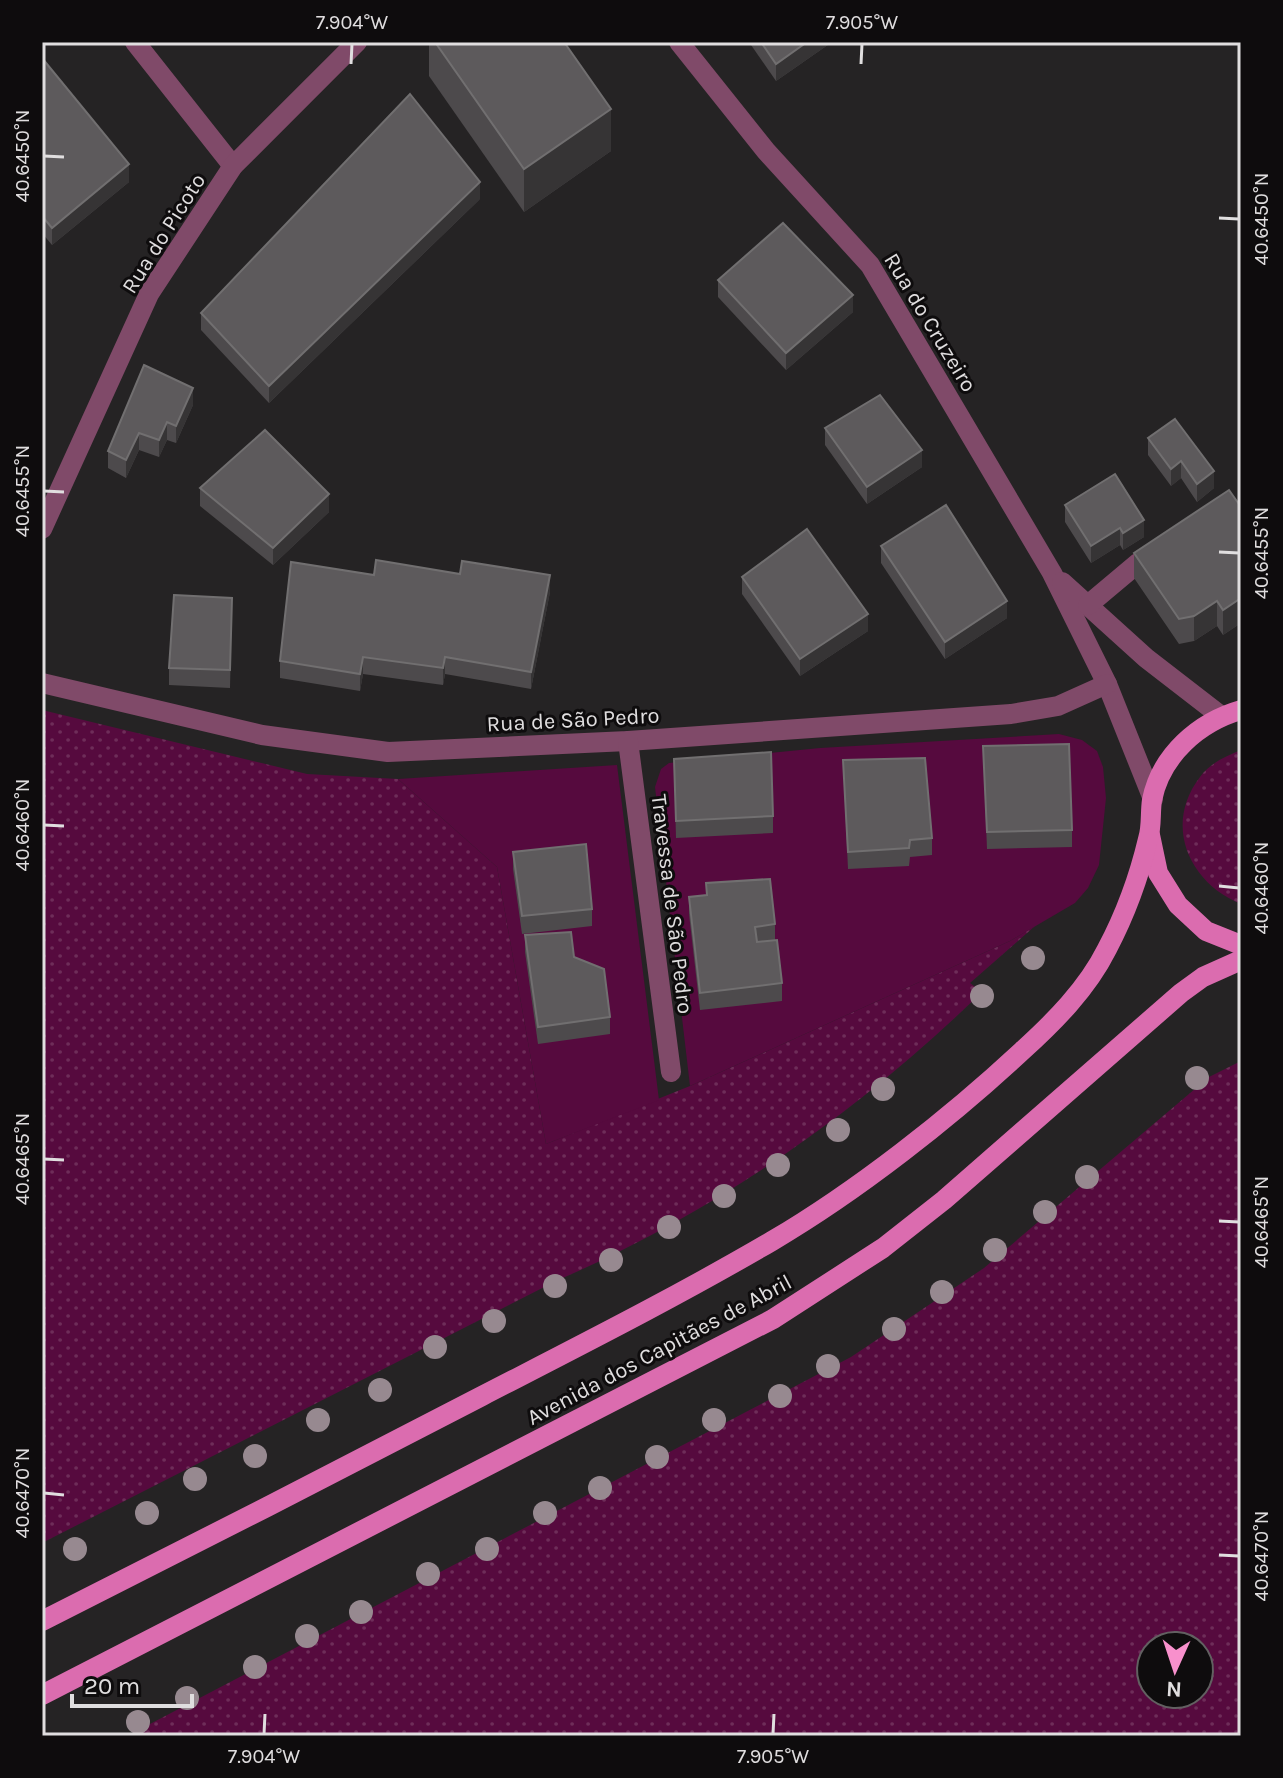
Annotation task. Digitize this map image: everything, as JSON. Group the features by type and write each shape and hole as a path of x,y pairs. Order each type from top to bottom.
{"main road":[{"name":"Avenida dos Capitães de Abril","path":"42,1621 538,1368 774,1240 855,1186 975,1092 1072,1002 1105,953 1119,924 1150,835 1153,799 1166,765 1189,737 1221,716 1241,710"},
{"name":"Avenida dos Capitães de Abril","path":"1150,835 1158,873 1178,905 1206,931 1241,945"},
{"name":"Avenida dos Capitães de Abril","path":"42,1695 784,1312 883,1248 944,1200 1181,993 1203,977 1241,960"}],"street":[{"path":"135,42 233,166"},
{"name":"Rua do Picoto","path":"42,529 149,294 233,166 357,42"},
{"name":"Rua do Cruzeiro","path":"679,42 766,151 870,265 1052,573 1107,684 1153,799"},
{"path":"1088,605 1138,563"},
{"name":"Rua do Cruzeiro","path":"1052,573 1146,658 1221,716"},
{"name":"Rua de São Pedro","path":"42,683 262,735 388,752 628,741 1011,714 1058,706 1107,684"},
{"name":"Travessa de São Pedro","path":"628,741 671,1072"}],"shaded area":[{"path":"42,710 307,774 398,779 497,867 546,1144 690,1086 1010,941 1035,926 970,983 982,992 935,1036 835,1118 728,1191 615,1254 556,1281 42,1543"},
{"path":"1059,734 1082,740 1097,751 1103,767 1106,798 1099,865 1088,888 1075,903 1010,941 690,1086 655,787 661,769 669,763 820,748"},
{"path":"1241,750 1241,904 1207,882 1195,867 1187,851 1183,814 1189,795 1204,772 1224,757"},
{"path":"617,765 659,1100 546,1144 497,867 398,779"},
{"path":"1241,1061 1241,1736 127,1736 851,1357 984,1268 1209,1077"}],"building":[{"path":"435,42 564,42 611,109 524,169"},
{"path":"761,42 807,42 776,64"},
{"path":"42,58 129,164 52,228 42,216"},
{"path":"410,94 480,182 269,386 201,313"},
{"path":"783,223 853,295 786,353 718,280"},
{"path":"144,365 193,388 176,426 167,422 159,440 139,433 126,460 108,451"},
{"path":"880,395 922,450 867,487 825,428"},
{"path":"1175,419 1214,471 1197,484 1181,461 1171,469 1148,438"},
{"path":"265,430 329,494 273,548 200,488"},
{"path":"1115,474 1144,520 1123,533 1120,528 1091,546 1065,505"},
{"path":"1229,490 1241,507 1241,598 1223,610 1217,601 1194,616 1179,619 1134,553"},
{"path":"946,505 1007,601 945,642 881,546"},
{"path":"807,529 868,614 800,659 742,577"},
{"path":"376,560 460,574 462,561 550,575 531,672 445,657 443,668 363,657 360,674 280,661 291,562 374,575"},
{"path":"174,595 232,598 230,670 169,668"},
{"path":"1069,744 1072,830 987,832 983,746"},
{"path":"771,752 773,816 676,821 674,759"},
{"path":"925,758 932,838 910,840 909,848 848,852 843,760"},
{"path":"586,844 592,909 522,916 513,852"},
{"path":"770,879 775,924 755,927 757,942 777,940 782,983 700,993 689,897 707,895 706,883"},
{"path":"571,932 574,957 604,969 610,1017 538,1027 525,935"}]}
